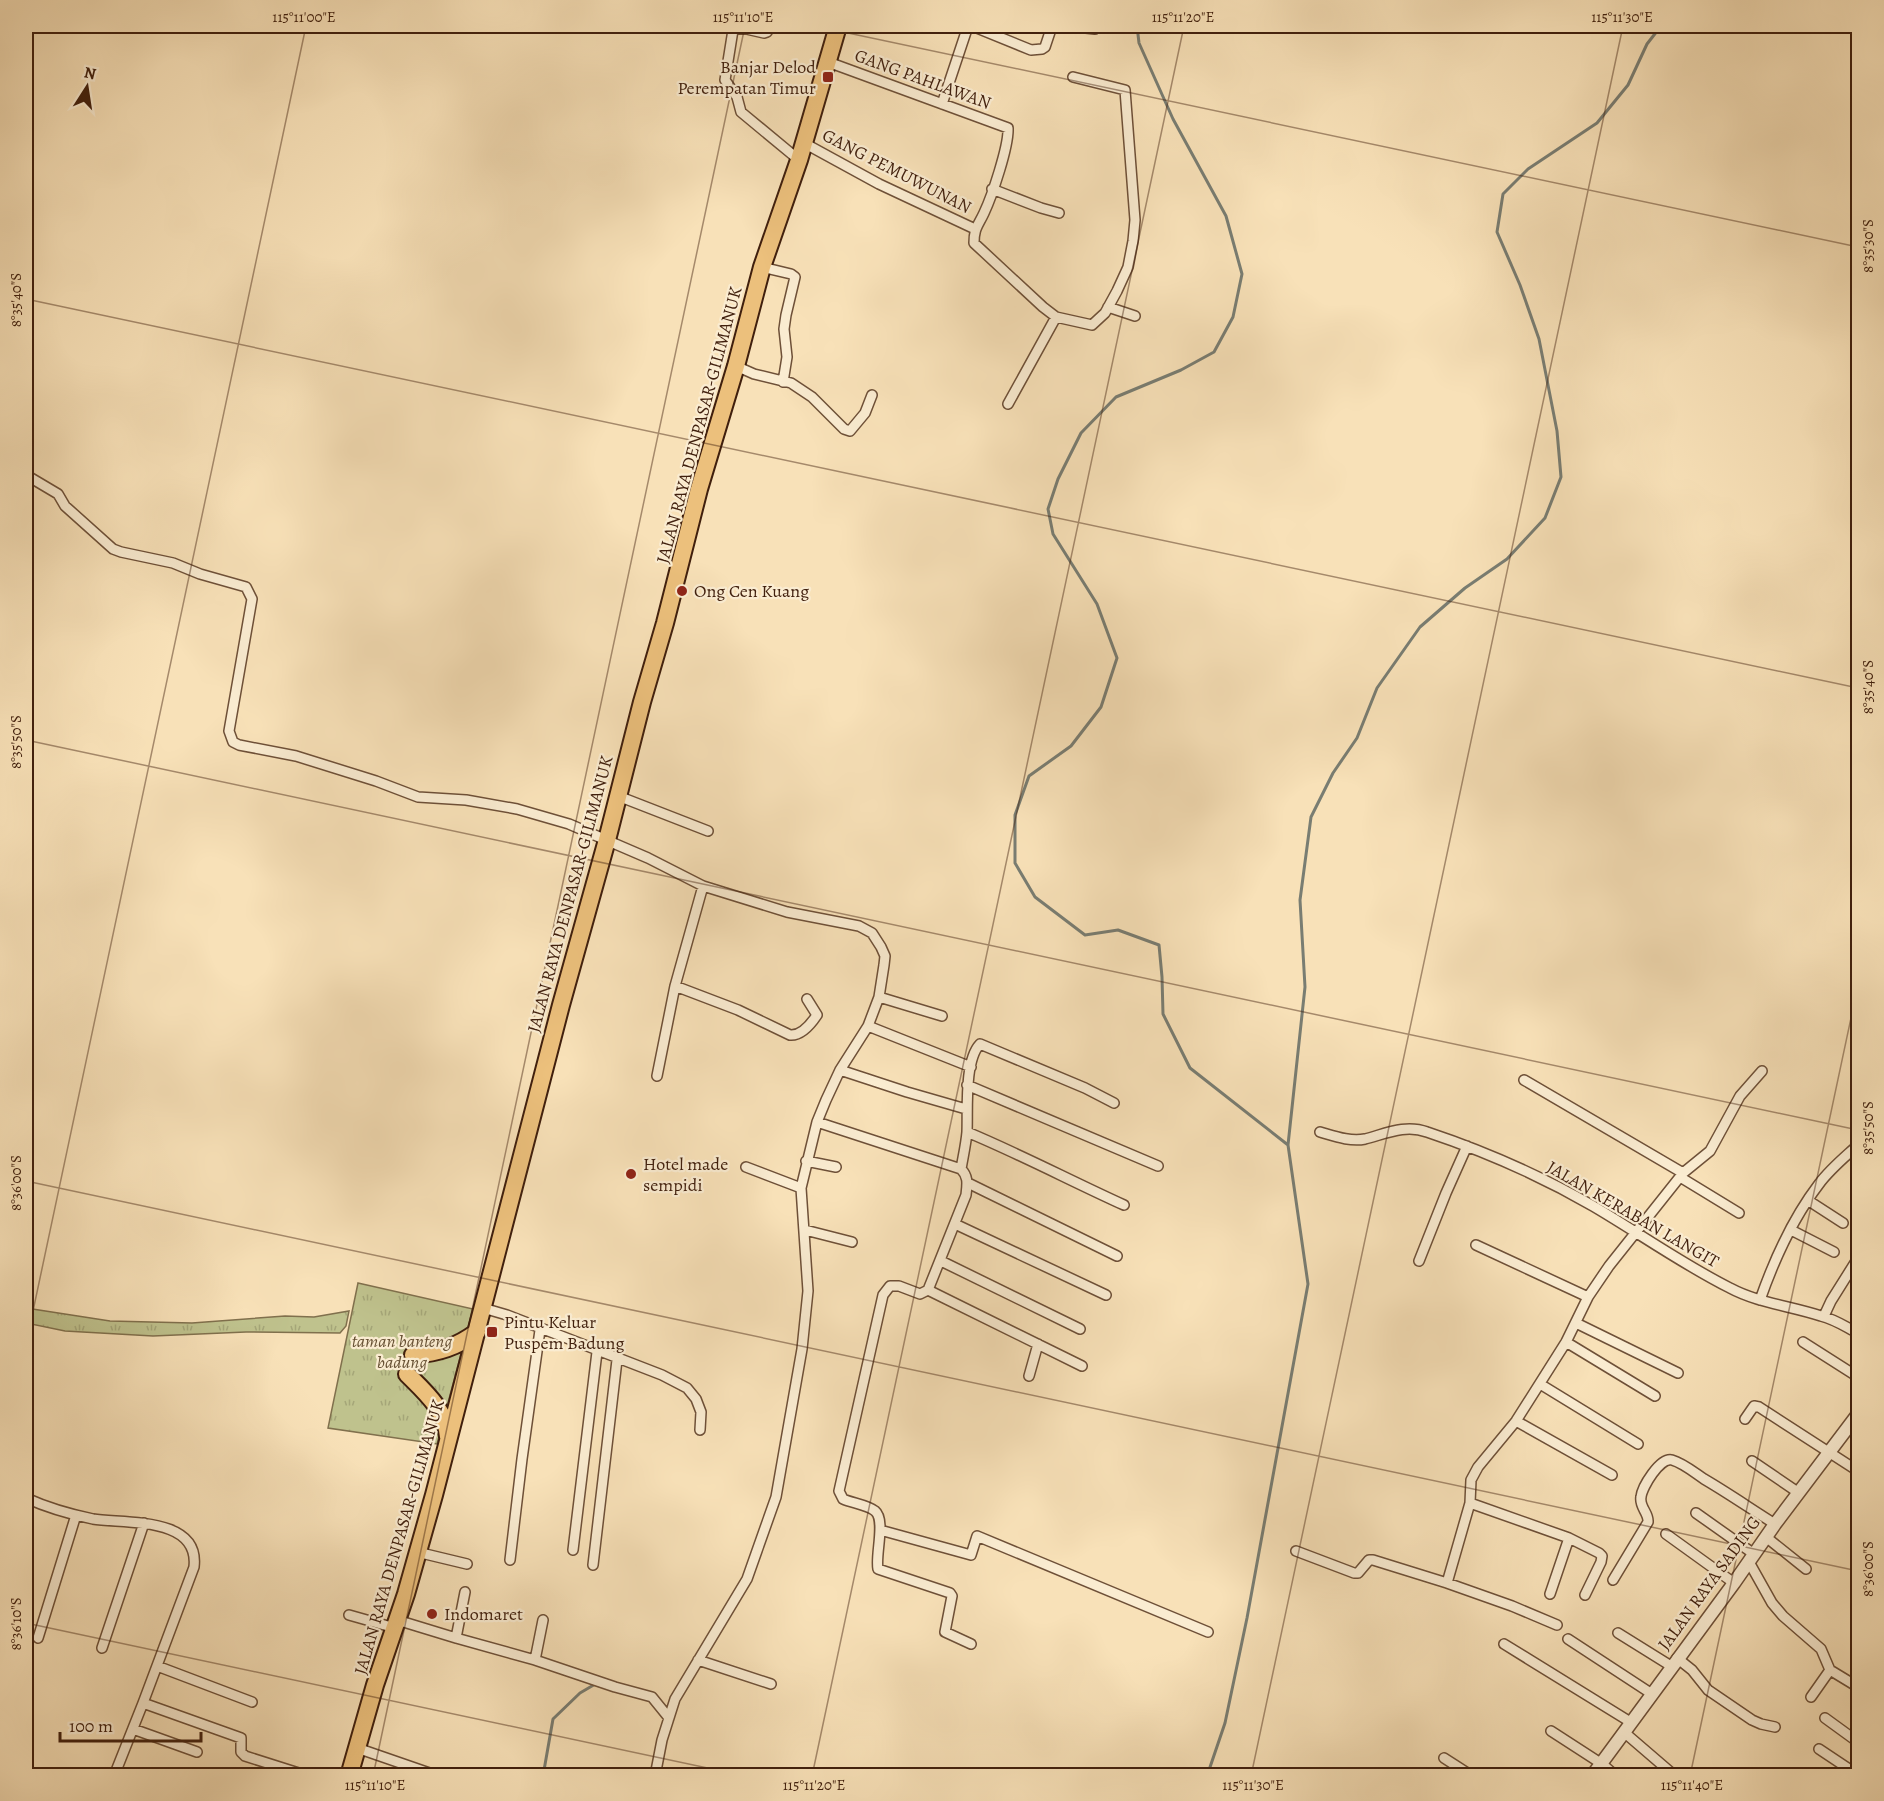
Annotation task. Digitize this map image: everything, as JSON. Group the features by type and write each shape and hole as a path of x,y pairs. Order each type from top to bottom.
{"highway":[{"name":"JALAN RAYA DENPASAR-GILIMANUK","path":"349,1776 449,1441 561,1005 607,840 699,489 736,366 762,267 799,160 838,26"},
{"path":"413,1355 448,1349 477,1332"},
{"path":"407,1374 441,1411 449,1441"}],"street":[{"path":"770,26 764,33 742,28 733,30 725,80 737,97 741,112 799,160"},
{"path":"942,104 970,26 1031,50 1037,50 1045,47 1051,30 1058,26"},
{"path":"1067,26 1095,29"},
{"name":"GANG PAHLAWAN","path":"828,62 1008,128 1000,168 992,189"},
{"path":"1059,213 1017,200 992,189 975,229 974,243 1056,317 1092,325 1105,313 1128,267 1135,220 1125,90 1073,77"},
{"name":"GANG PEMUWUNAN","path":"804,143 879,184 975,229"},
{"path":"762,267 795,277 784,329 787,357 783,382"},
{"path":"1108,307 1135,316"},
{"path":"1008,404 1056,317"},
{"path":"736,366 754,374 791,383 812,397 844,429 850,431 865,413 872,395"},
{"path":"26,475 57,495 65,506 113,549 173,563 246,587 252,598 229,731 233,741 239,745 296,756 418,797 466,800 517,809 569,824 648,858 703,886 787,912 859,926 872,933 885,956 879,997 868,1026 840,1070 817,1122 806,1161 801,1188 808,1291 802,1349 776,1497 747,1579 675,1699 662,1740 655,1776"},
{"path":"618,796 708,831"},
{"path":"657,1076 675,986 703,886"},
{"path":"675,986 738,1010 795,1036 801,1033 817,1015 807,999"},
{"path":"879,997 942,1016"},
{"path":"868,1026 971,1067"},
{"path":"961,1169 967,1132 968,1084 977,1047 980,1044 1085,1088 1114,1103"},
{"path":"840,1070 966,1109"},
{"path":"1447,1583 1470,1503 1471,1480 1516,1421 1540,1384 1566,1342 1588,1297 1635,1232 1682,1175 1710,1150 1740,1096 1762,1071"},
{"path":"1524,1080 1682,1175 1739,1213"},
{"path":"968,1084 1158,1166"},
{"path":"817,1122 961,1169 966,1174 968,1183 966,1195 940,1261 924,1292"},
{"name":"JALAN KERABAN LANGIT","path":"1320,1132 1342,1139 1363,1140 1395,1130 1424,1130 1467,1146 1556,1186 1671,1255 1745,1295 1824,1316 1858,1333"},
{"path":"967,1132 1003,1146 1124,1206"},
{"path":"1419,1261 1467,1146"},
{"path":"1759,1299 1791,1230 1819,1184 1858,1146"},
{"path":"806,1161 836,1167"},
{"path":"746,1167 801,1188"},
{"path":"968,1183 1117,1256"},
{"path":"1809,1201 1843,1223"},
{"path":"955,1224 1106,1295"},
{"path":"805,1230 852,1242"},
{"path":"1791,1230 1834,1252"},
{"path":"1476,1245 1588,1297"},
{"path":"1824,1316 1831,1300 1858,1258"},
{"path":"940,1261 1080,1329"},
{"path":"971,1644 945,1632 952,1596 950,1593 878,1569 880,1530 878,1514 875,1510 843,1499 839,1491 883,1295 890,1286 924,1292 1082,1366"},
{"path":"483,1308 507,1315 687,1388 696,1399 701,1412 700,1430"},
{"path":"1576,1323 1678,1373"},
{"path":"510,1560 540,1330"},
{"path":"1566,1342 1655,1396"},
{"path":"1803,1342 1858,1377"},
{"path":"1029,1376 1038,1344"},
{"path":"573,1550 597,1352"},
{"path":"593,1565 617,1360"},
{"path":"1540,1384 1638,1444"},
{"path":"1745,1419 1754,1406 1759,1407 1858,1471"},
{"name":"JALAN RAYA SADING","path":"1592,1776 1734,1583 1774,1524 1858,1413"},
{"path":"1516,1421 1612,1475"},
{"path":"1613,1580 1648,1522 1649,1516 1641,1505 1640,1499 1644,1487 1661,1464 1667,1460 1694,1472 1774,1524"},
{"path":"1752,1461 1799,1493"},
{"path":"26,1498 50,1509 76,1515 162,1526 185,1539 192,1548 195,1561 114,1776"},
{"path":"1470,1503 1569,1538 1602,1556 1585,1595"},
{"path":"1696,1513 1751,1558 1772,1603 1783,1616 1821,1649 1830,1670 1858,1687"},
{"path":"38,1638 76,1515"},
{"path":"102,1647 144,1524"},
{"path":"880,1530 971,1555 977,1536 1208,1632"},
{"path":"1666,1534 1734,1583"},
{"path":"1766,1537 1806,1569"},
{"path":"1550,1594 1569,1538"},
{"path":"1296,1551 1354,1573 1358,1573 1370,1560 1447,1583 1531,1613 1557,1625"},
{"path":"417,1552 467,1564"},
{"path":"456,1638 465,1592"},
{"path":"349,1615 456,1638 535,1659 652,1697 669,1718"},
{"path":"535,1659 543,1620"},
{"path":"1618,1633 1692,1670 1708,1690 1752,1720 1775,1727"},
{"path":"1568,1639 1652,1694"},
{"path":"1504,1644 1628,1728 1675,1776"},
{"path":"698,1660 771,1684"},
{"path":"157,1666 252,1702"},
{"path":"1811,1697 1830,1670"},
{"path":"143,1703 241,1738 241,1752 245,1756 308,1776"},
{"path":"1825,1718 1858,1742"},
{"path":"133,1729 197,1752"},
{"path":"1551,1731 1602,1764 1616,1776"},
{"path":"357,1748 438,1776"},
{"path":"1819,1749 1857,1774"},
{"path":"1444,1758 1472,1776"}],"green space":[{"name":"taman banteng badung","path":"358,1283 473,1309 437,1444 328,1428"},
{"path":"26,1308 110,1321 192,1323 285,1316 314,1317 349,1311 346,1326 340,1333 246,1332 153,1336 65,1331 26,1323"}],"waterway":[{"path":"1137,26 1139,43 1173,119 1226,216 1242,274 1233,317 1214,352 1181,370 1116,397 1081,433 1058,479 1048,509 1053,534 1097,604 1117,658 1101,707 1071,746 1029,776 1015,815 1015,863 1035,897 1085,935 1118,930 1159,945 1163,1014 1190,1068 1288,1145"},
{"path":"1207,1776 1225,1723 1247,1618 1308,1284 1288,1145 1305,987 1300,900 1311,817 1333,773 1357,738 1377,688 1420,627 1465,588 1507,559 1545,518 1561,477 1557,431 1539,339 1520,285 1497,232 1503,194 1528,169 1597,123 1628,85 1647,44 1661,26"},
{"path":"543,1776 553,1719 580,1693 597,1683"}],"place":[{"name":"Banjar Delod Perempatan Timur","path":"828,77"},
{"name":"Ong Cen Kuang","path":"682,591"},
{"name":"Hotel made sempidi","path":"631,1174"},
{"name":"Pintu Keluar Puspem Badung","path":"492,1332"},
{"name":"Indomaret","path":"432,1614"}]}
